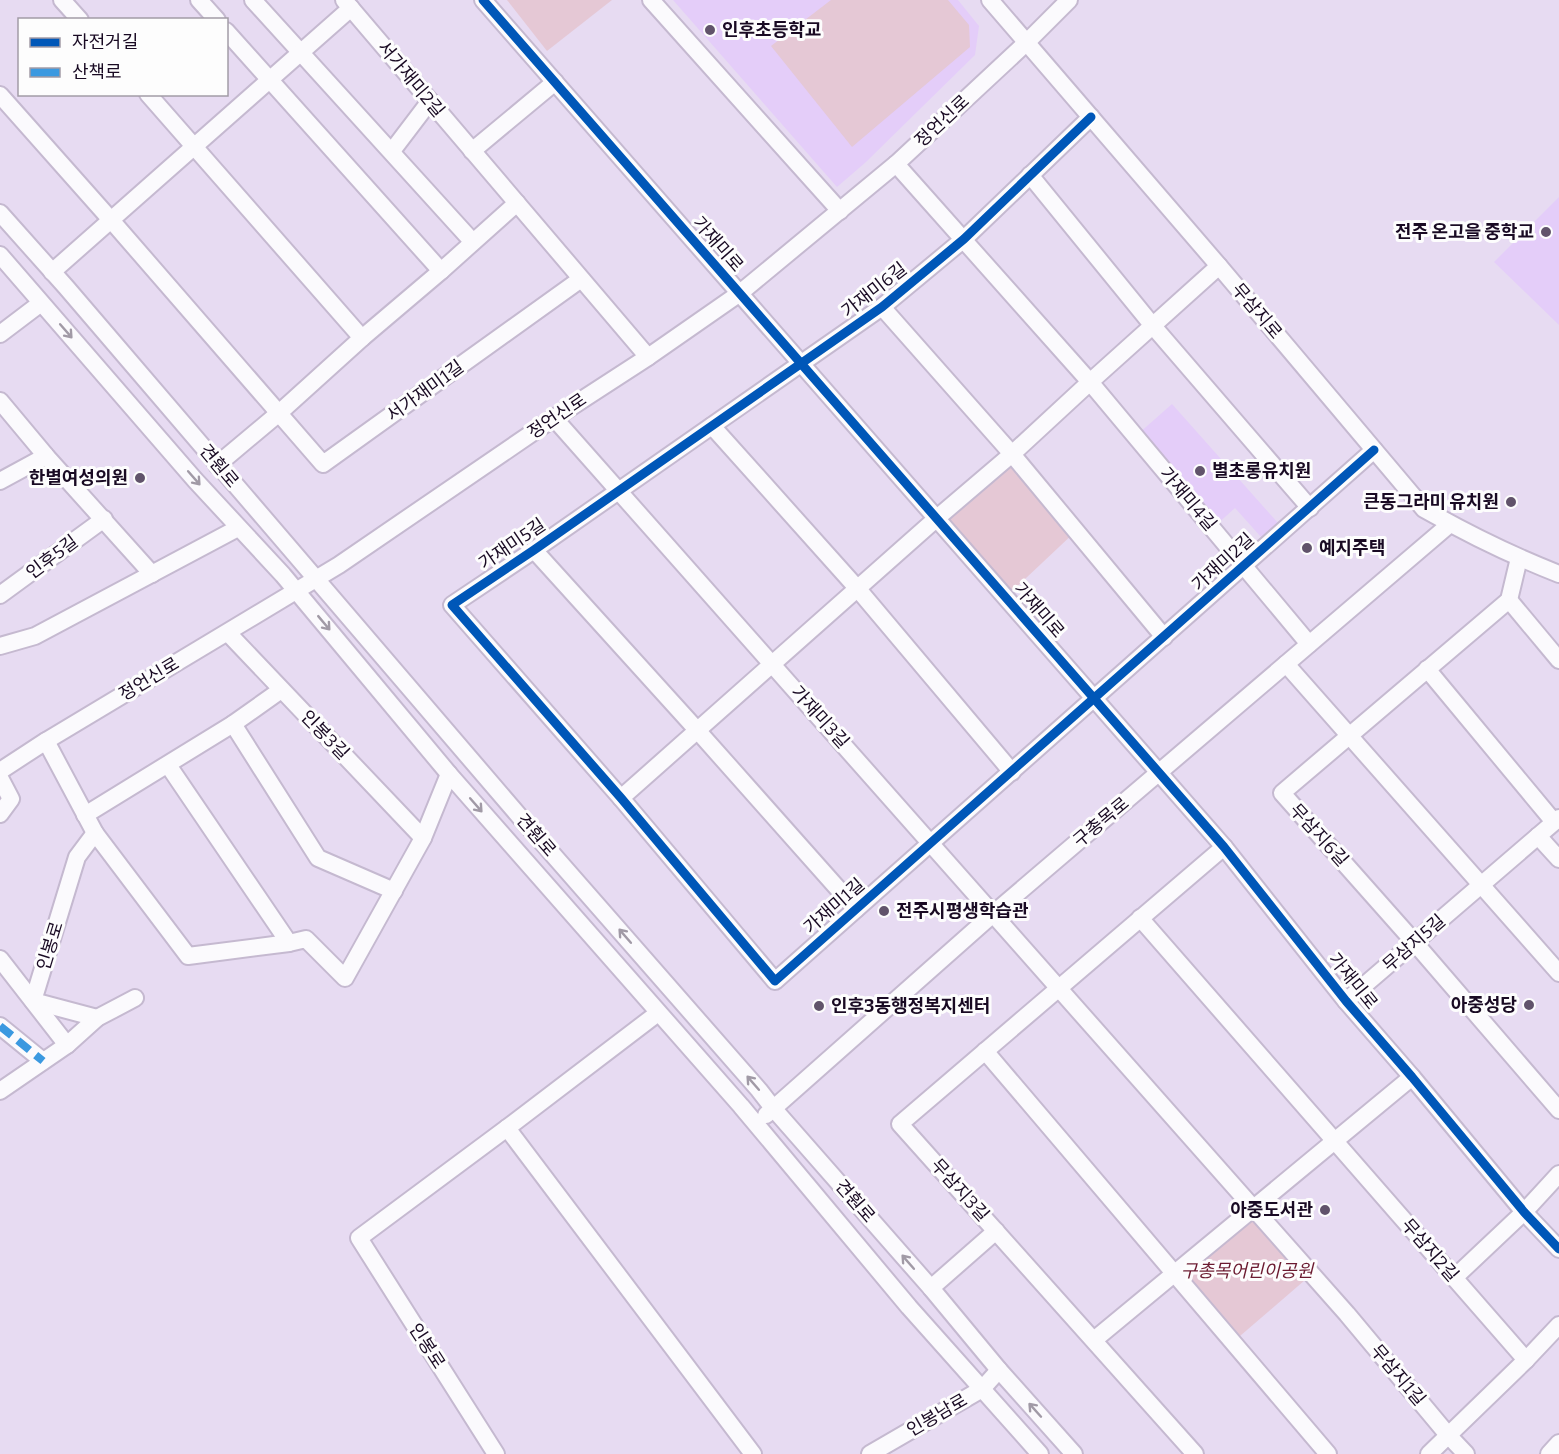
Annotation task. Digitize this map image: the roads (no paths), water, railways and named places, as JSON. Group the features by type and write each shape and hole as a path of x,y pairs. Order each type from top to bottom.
{"street":[{"path":"62,0 78,18"},
{"path":"199,0 215,18"},
{"path":"253,0 472,241"},
{"name":"가재미로","path":"483,0 1224,847 1346,1001 1524,1212 1559,1249"},
{"path":"651,0 840,211"},
{"name":"무삼지로","path":"990,0 1424,509 1519,558 1559,574"},
{"name":"정언신로","path":"0,771 45,741 228,633 352,556 740,293 896,164 1069,0"},
{"name":"서가재미2길","path":"52,272 300,52 348,4 472,151"},
{"path":"228,32 441,271"},
{"path":"555,82 472,151 648,357"},
{"path":"0,95 111,220"},
{"path":"150,96 362,338"},
{"path":"392,151 430,101"},
{"name":"가재미6길","path":"801,363 882,306 964,239 1091,117"},
{"path":"896,164 964,239"},
{"path":"1030,175 1153,326 1310,508"},
{"path":"217,465 517,203"},
{"name":"견훤로","path":"0,213 520,817 1074,1454"},
{"name":"서가재미1길","path":"111,220 323,464 581,279"},
{"name":"가재미4길","path":"964,239 1090,382 1309,644"},
{"name":"견훤로","path":"0,255 238,528 297,591 449,774 757,1125 909,1307 1040,1454"},
{"path":"621,798 1012,454 1219,266"},
{"path":"0,334 41,303"},
{"name":"가재미6길","path":"882,306 1012,454"},
{"name":"가재미5길","path":"621,798 452,605 801,363"},
{"path":"0,401 152,574"},
{"path":"554,418 619,491"},
{"path":"712,426 857,588 1012,772"},
{"name":"가재미2길","path":"1094,698 1374,450"},
{"path":"1012,454 1164,637"},
{"path":"0,481 46,456"},
{"name":"가재미3길","path":"619,491 931,843"},
{"name":"인후5길","path":"0,596 104,519"},
{"name":"구총목로","path":"757,1125 773,1108 993,914 1450,524"},
{"path":"0,646 35,636 238,528"},
{"name":"가재미5길","path":"534,550 697,730"},
{"path":"1519,558 1509,600 1559,660"},
{"name":"무삼지6길","path":"1415,943 1282,793 1509,600"},
{"name":"인봉3길","path":"228,633 423,838"},
{"path":"1286,664 1559,973"},
{"name":"무삼지5길","path":"1346,1001 1557,820 1501,758 1427,669"},
{"path":"85,815 233,724 281,690"},
{"name":"가재미1길","path":"621,798 775,981 1094,698"},
{"path":"233,724 318,858 394,891"},
{"name":"가재미1길","path":"697,730 856,909"},
{"path":"45,741 95,833 188,956 306,939 345,978 423,838 449,774"},
{"path":"168,765 289,943"},
{"path":"0,778 11,799 0,814"},
{"name":"인봉로","path":"33,1001 77,857 95,833"},
{"path":"1538,837 1559,859"},
{"path":"931,843 1254,1208"},
{"name":"무삼지3길","path":"1094,1340 900,1124 1224,847"},
{"name":"무삼지2길","path":"1140,918 1526,1360"},
{"path":"1415,943 1559,1110"},
{"path":"0,959 67,1045"},
{"path":"0,1091 67,1045 97,1018 135,998"},
{"path":"33,1001 97,1018"},
{"path":"658,1013 507,1128 753,1454"},
{"path":"0,1026 43,1061"},
{"path":"985,1051 1328,1454"},
{"path":"1195,1454 1094,1340 1412,1077"},
{"name":"인봉로","path":"495,1454 358,1238 507,1128"},
{"path":"1454,1278 1524,1212 1559,1174"},
{"name":"무삼지1길","path":"1254,1208 1466,1454"},
{"path":"931,1288 996,1231"},
{"path":"1429,1454 1559,1325"},
{"name":"인봉남로","path":"870,1454 982,1389 999,1370"},
{"path":"1549,1454 1559,1443"}],"place":[{"name":"인후초등학교","path":"710,30"},
{"name":"전주 온고을 중학교","path":"1546,232"},
{"name":"별초롱유치원","path":"1200,471"},
{"name":"한별여성의원","path":"140,478"},
{"name":"큰동그라미 유치원","path":"1511,502"},
{"name":"예지주택","path":"1307,548"},
{"name":"전주시평생학습관","path":"884,911"},
{"name":"아중성당","path":"1529,1005"},
{"name":"인후3동행정복지센터","path":"819,1006"},
{"name":"아중도서관","path":"1325,1210"}],"park label":[{"name":"구총목어린이공원","path":"1247,1271"}]}
